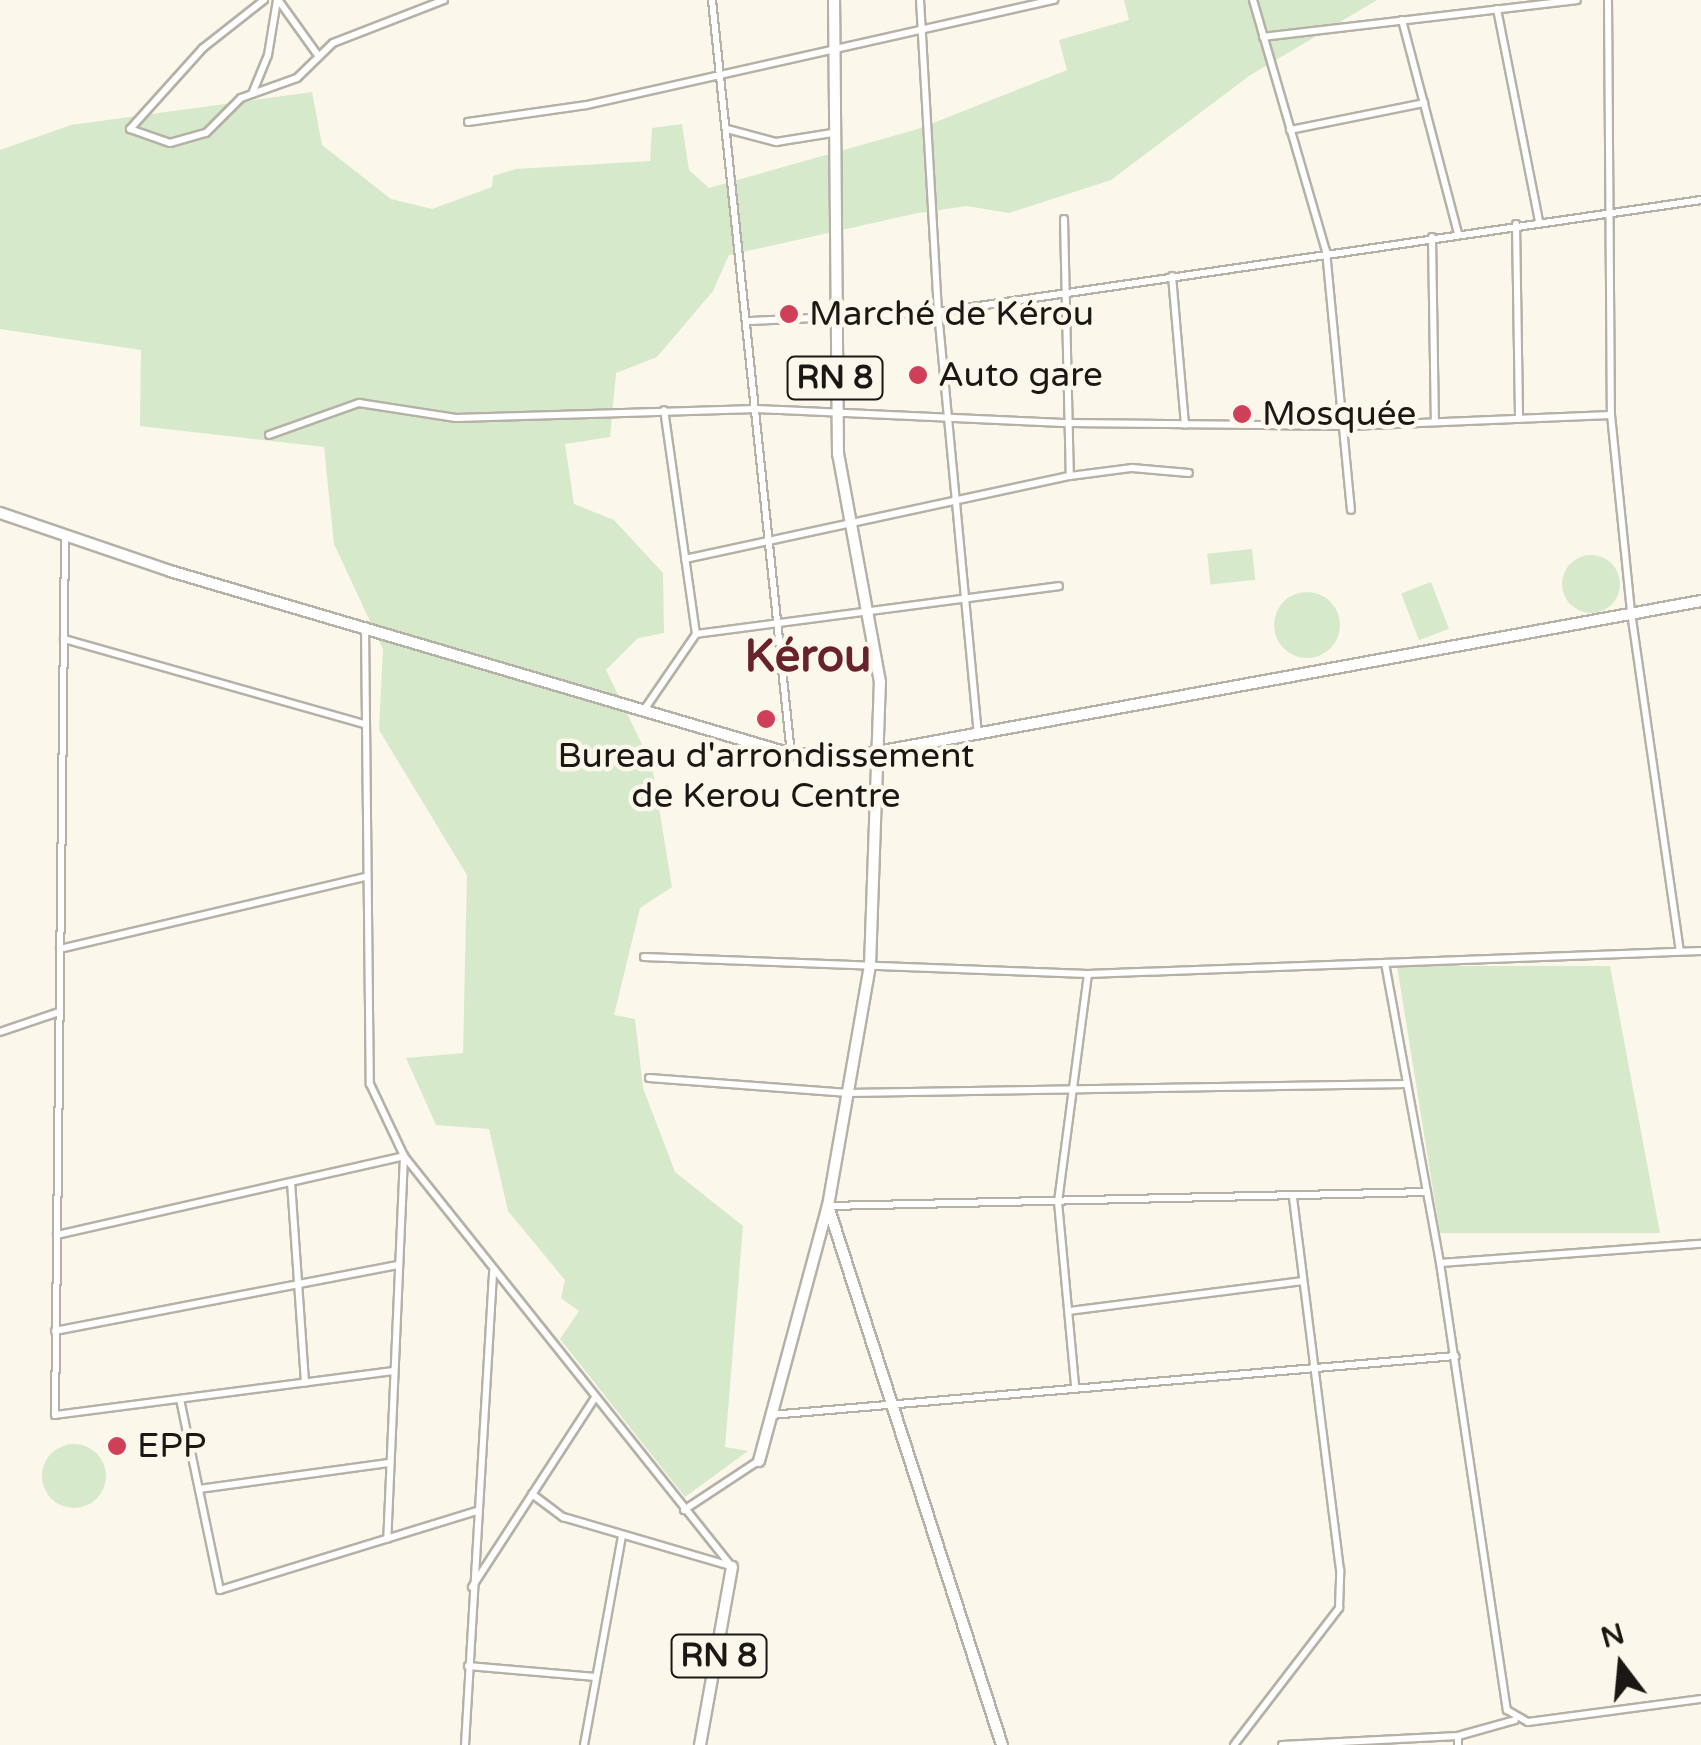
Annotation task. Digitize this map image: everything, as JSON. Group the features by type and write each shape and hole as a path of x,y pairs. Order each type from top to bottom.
{"main road":[{"name":"RN 8","path":"759,1461 828,1206 870,966 880,682 850,522 836,412 834,0"},
{"path":"0,513 65,536 791,754 880,752 1701,600"},
{"path":"828,1206 1002,1745"},
{"name":"RN 8","path":"700,1745 732,1567"}],"street":[{"path":"264,0 203,48 130,130 170,143 206,132 252,95 296,78 318,54 444,0"},
{"path":"252,95 268,55 278,0"},
{"path":"278,0 318,54"},
{"path":"712,0 791,754"},
{"path":"920,0 938,312 960,500 978,732"},
{"path":"468,122 587,105 1054,0"},
{"path":"1253,0 1326,251 1348,426 1351,510"},
{"path":"1263,36 1577,0"},
{"path":"1608,0 1611,415 1631,612 1680,950"},
{"path":"1497,9 1539,221"},
{"path":"1402,20 1458,233"},
{"path":"1290,130 1424,103"},
{"path":"727,130 776,142 832,132"},
{"path":"748,322 834,321 938,312 1326,251 1701,200"},
{"path":"1064,219 1070,476"},
{"path":"1516,224 1519,419"},
{"path":"1432,237 1434,422"},
{"path":"1172,276 1185,424"},
{"path":"268,435 358,403 456,418 757,409 1068,423 1348,426 1611,415"},
{"path":"643,711 696,634 664,410"},
{"path":"685,559 1070,476 1132,468 1188,473"},
{"path":"65,536 54,1416 394,1371"},
{"path":"696,634 778,620 1059,586"},
{"path":"365,626 370,1084 404,1156 594,1400 732,1567"},
{"path":"64,639 365,724"},
{"path":"60,949 365,877"},
{"path":"644,957 1088,974 1701,952"},
{"path":"1385,962 1440,1263 1500,1676 1507,1710 1516,1720"},
{"path":"1075,1385 1058,1202 1088,974"},
{"path":"0,1032 60,1012"},
{"path":"649,1078 848,1093 1408,1084"},
{"path":"56,1236 404,1156"},
{"path":"386,1539 404,1156"},
{"path":"291,1182 305,1383"},
{"path":"828,1206 1428,1192"},
{"path":"1234,1745 1338,1608 1340,1570 1312,1369 1294,1198"},
{"path":"1440,1263 1701,1244"},
{"path":"56,1332 399,1264"},
{"path":"465,1745 493,1270"},
{"path":"1068,1311 1302,1281"},
{"path":"770,1415 1075,1385 1454,1356"},
{"path":"180,1399 220,1590 477,1511"},
{"path":"472,1588 594,1400"},
{"path":"684,1510 759,1461"},
{"path":"199,1489 390,1463"},
{"path":"532,1494 563,1517 732,1567"},
{"path":"584,1745 622,1536"},
{"path":"468,1666 596,1677"},
{"path":"1282,1745 1458,1740 1516,1720 1701,1699"}],"green space":[{"path":"1124,0 1377,0 1249,76 1111,180 1009,213 967,206 918,213 729,255 713,291 657,357 616,373 610,437 565,444 574,504 614,520 663,573 664,633 638,638 606,670 652,765 672,887 640,908 614,1015 635,1019 643,1088 675,1172 743,1226 725,1447 748,1451 685,1497 560,1339 579,1311 561,1298 565,1280 508,1211 489,1129 436,1125 406,1058 463,1053 467,875 379,730 383,649 334,544 324,447 140,426 141,350 0,329 0,150 71,125 312,92 322,145 391,199 432,209 492,187 493,176 516,169 650,161 652,128 682,124 689,170 709,188 918,129 1067,70 1059,40 1129,20"},
{"path":"1252,549 1255,580 1210,585 1207,554"},
{"path":"1591,555 1611,564 1620,584 1611,604 1591,613 1571,604 1562,584 1571,564"},
{"path":"1431,582 1449,629 1419,640 1401,593"},
{"path":"1307,592 1320,594 1330,602 1338,612 1338,638 1330,648 1320,656 1307,658 1294,656 1284,648 1276,638 1274,625 1276,612 1284,602 1294,594"},
{"path":"1397,966 1610,966 1660,1233 1440,1233"},
{"path":"74,1444 97,1453 106,1476 97,1499 74,1508 51,1499 42,1476 51,1453"}],"place":[{"name":"Marché de Kérou","path":"789,314"},
{"name":"Auto gare","path":"918,375"},
{"name":"Mosquée","path":"1242,414"},
{"name":"Bureau d'arrondissement de Kerou Centre","path":"766,719"},
{"name":"EPP","path":"117,1446"}],"district":[{"name":"Kérou","path":"808,658"}]}
